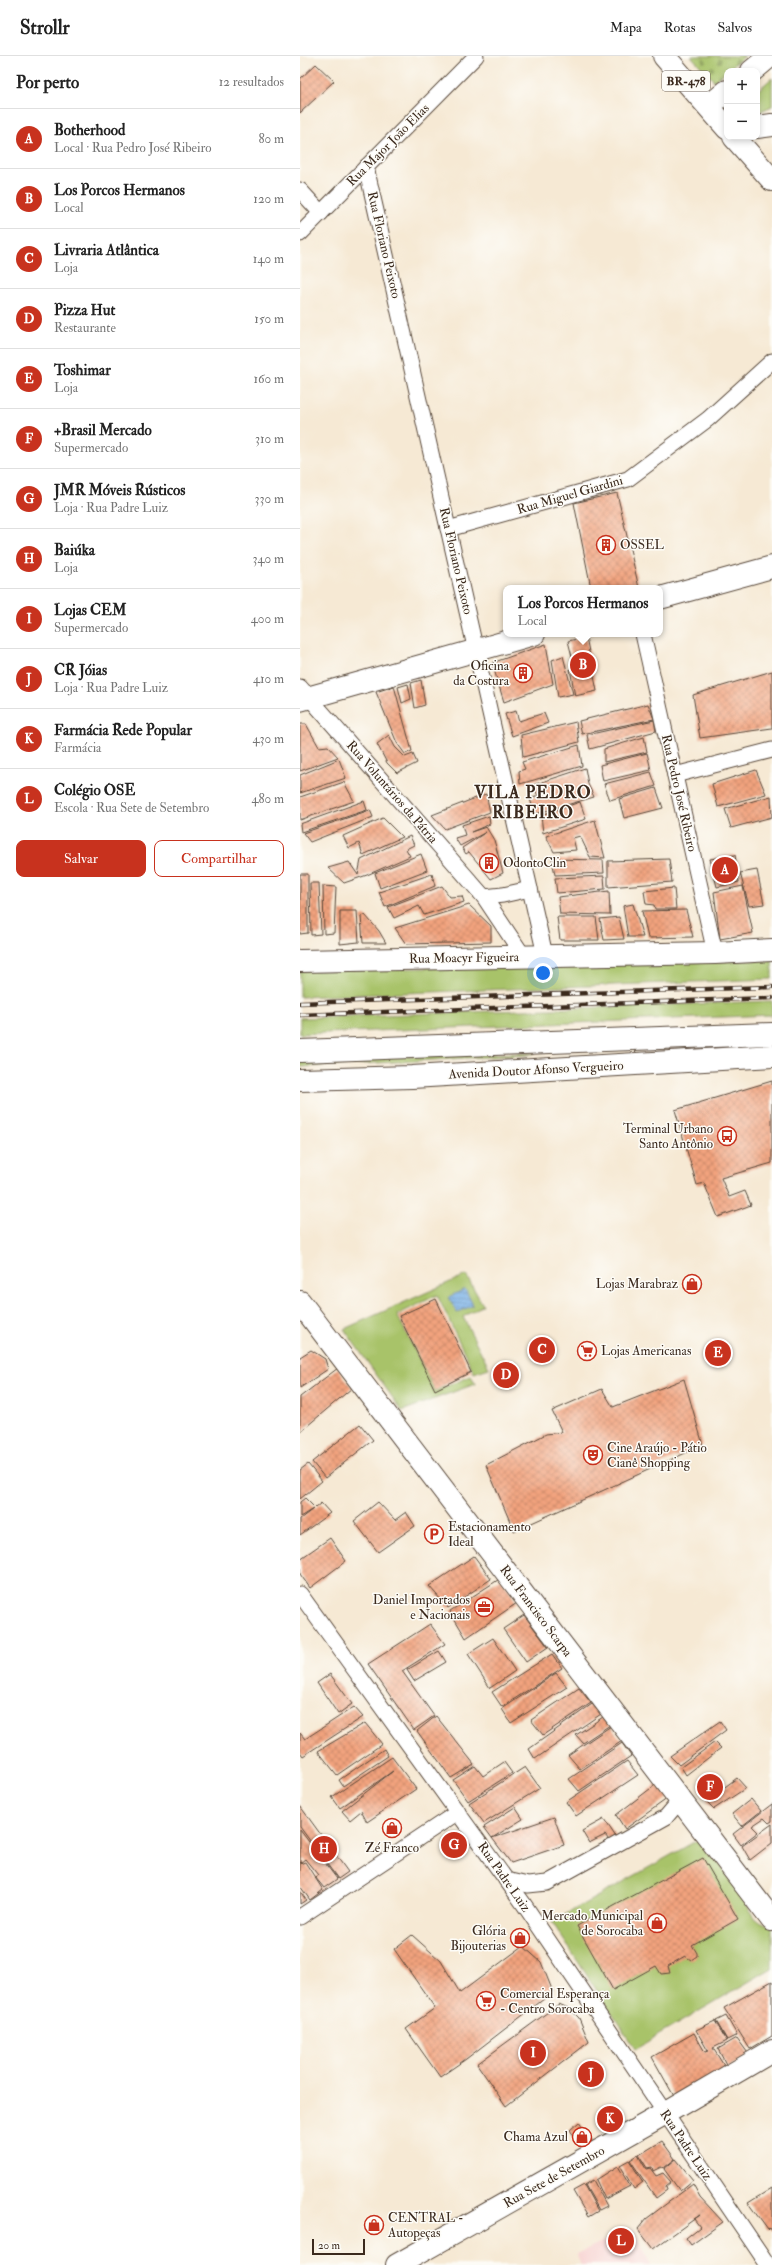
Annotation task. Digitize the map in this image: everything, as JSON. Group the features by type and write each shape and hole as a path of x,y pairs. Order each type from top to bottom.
{"main road":[{"name":"BR-478","path":"664,56 724,124"},
{"path":"756,68 770,56"},
{"path":"709,106 724,94"},
{"path":"737,140 772,180"},
{"path":"663,597 772,567"},
{"path":"303,695 523,637"},
{"name":"Rua Moacyr Figueira","path":"300,961 716,953 772,950"},
{"name":"Avenida Doutor Afonso Vergueiro","path":"300,1051 772,1034"},
{"name":"Avenida Doutor Afonso Vergueiro","path":"300,1080 412,1078 772,1056"},
{"name":"Rua Francisco Scarpa","path":"300,1302 772,1920"},
{"name":"Rua Sete de Setembro","path":"397,2265 772,2051"}],"street":[{"name":"Rua Major João Elias","path":"300,234 476,56"},
{"name":"Rua Floriano Peixoto","path":"366,167 530,889 534,956"},
{"path":"300,190 320,213"},
{"name":"Rua Miguel Giardini","path":"448,529 628,479 708,419 772,361"},
{"name":"Rua Pedro José Ribeiro","path":"644,637 716,953"},
{"name":"Rua Voluntários da Pátria","path":"303,695 484,897 534,956"},
{"path":"675,775 772,750"},
{"path":"484,897 503,895 530,889"},
{"name":"Rua Padre Luiz","path":"300,1594 506,1880 768,2265"},
{"path":"506,1880 528,1885 547,1883 666,1816 677,1804 679,1798"},
{"path":"300,1917 458,1812"}],"shaded area":[{"path":"632,2228 652,2265 581,2265 576,2254"}],"green space":[{"path":"691,56 745,56 730,68 724,68 724,73 714,81"},
{"path":"772,78 772,106 760,112 760,104 760,88"},
{"path":"772,960 772,979 300,997 300,971"},
{"path":"772,1001 772,1015 300,1034 300,1018"},
{"path":"535,1053 526,1055 300,1067 300,1059"},
{"path":"466,1275 483,1305 463,1317 489,1368 474,1373 437,1295 397,1315 435,1391 471,1376 475,1384 402,1411 344,1329"},
{"path":"703,1837 756,1919 772,1927 772,1968 635,2049 552,1922"}],"water":[{"path":"465,1289 473,1305 457,1313 449,1297"}],"building":[{"path":"316,64 334,81 300,113 300,79"},
{"name":"OSSEL","path":"617,493 638,585 590,585 574,503"},
{"path":"586,637 597,691 575,696 570,669 575,668 568,641"},
{"name":"Oficina da Costura","path":"546,644 553,684 504,702 492,663"},
{"path":"563,656 573,694 558,697 552,660"},
{"path":"772,671 772,728 700,738 693,695"},
{"path":"421,680 425,705 415,708 411,683"},
{"path":"408,684 411,699 402,703 398,687"},
{"path":"394,686 412,751 405,754 397,743 376,692"},
{"path":"648,704 654,719 582,734 579,721"},
{"path":"516,711 519,721 544,713 548,723 512,736 505,714"},
{"path":"654,720 656,731 590,749 587,735"},
{"path":"576,722 579,742 523,757 521,735"},
{"path":"300,724 306,724 319,747 328,746 338,757 300,771"},
{"path":"389,735 395,747 405,757 413,754 417,763 397,773 387,763 377,744"},
{"path":"644,737 647,752 604,762 604,749"},
{"path":"579,745 582,766 520,784 519,771 525,769 522,762"},
{"path":"647,753 651,770 603,781 600,765"},
{"path":"339,759 346,778 300,793 300,775"},
{"path":"585,768 588,784 594,797 535,814 530,799 538,796 533,785"},
{"path":"756,770 766,794 718,807 712,784"},
{"path":"651,772 656,786 610,800 604,784"},
{"path":"344,782 354,801 300,820 300,797"},
{"path":"656,788 663,808 624,818 619,799"},
{"path":"486,794 490,812 445,829 432,815"},
{"path":"771,796 772,817 731,828 725,809"},
{"path":"364,801 367,810 301,832 300,824"},
{"path":"580,802 586,819 543,833 541,815"},
{"path":"370,810 373,817 310,842 303,833"},
{"path":"489,816 490,824 471,832 486,827 494,840 503,873 491,879 469,852 466,854 462,848 486,832 460,846 455,838 465,835 462,825"},
{"path":"383,818 402,837 363,855 359,843 349,848 343,836"},
{"path":"595,820 605,858 590,857 580,836 573,838 576,850 554,852 546,836"},
{"path":"410,836 414,845 406,849 410,856 367,875 344,883 328,868 349,862 358,875 361,860"},
{"path":"421,854 427,870 380,888 375,873"},
{"path":"735,855 739,882 717,887 710,859"},
{"path":"552,859 603,860 604,873 555,875"},
{"path":"669,859 672,882 608,887 608,861"},
{"path":"757,870 764,904 749,906 740,873"},
{"path":"300,874 308,874 308,933 300,934"},
{"path":"432,874 435,886 385,907 379,892"},
{"path":"604,876 605,889 557,893 555,878"},
{"path":"310,883 319,883 321,934 311,935"},
{"path":"323,886 336,887 334,933 324,934"},
{"path":"442,886 450,897 462,896 464,902 424,915 419,906 394,918 388,907"},
{"path":"743,886 753,933 720,939 714,892"},
{"path":"674,888 676,909 655,909 654,905 646,904 644,891"},
{"path":"609,891 610,915 560,914 558,897"},
{"path":"633,904 643,937 628,937 623,906"},
{"path":"469,905 491,926 491,942 406,944 395,928"},
{"path":"686,910 693,937 648,938 642,911"},
{"path":"340,911 357,911 359,942 340,944"},
{"path":"365,915 379,931 386,943 363,943 361,916"},
{"path":"557,917 596,917 599,940 560,940"},
{"path":"619,917 624,939 604,940 600,919"},
{"name":"Terminal Urbano Santo Antônio","path":"772,1081 772,1163 721,1178 729,1197 745,1191 751,1205 718,1217 704,1183 697,1185 675,1110"},
{"path":"436,1299 471,1372 435,1390 399,1316"},
{"path":"311,1350 325,1359 328,1369 300,1388 300,1357"},
{"path":"338,1368 352,1388 300,1432 300,1397"},
{"name":"Cine Araújo - Pátio Cianê Shopping","path":"684,1379 703,1445 514,1531 486,1465 546,1434 562,1432 552,1411 602,1389 613,1407"},
{"path":"360,1424 373,1440 325,1478 312,1462"},
{"path":"308,1464 322,1481 300,1499 300,1470"},
{"path":"305,1498 315,1508 321,1503 330,1513 300,1535 300,1519 313,1509 300,1517 300,1502"},
{"path":"378,1502 395,1520 406,1512 415,1526 378,1552 354,1521"},
{"path":"330,1538 346,1561 310,1588 300,1574 300,1559"},
{"path":"474,1556 491,1579 448,1608 429,1586"},
{"name":"Daniel Importados e Nacionais","path":"501,1578 517,1603 466,1638 450,1611"},
{"path":"524,1615 548,1647 526,1662 503,1629"},
{"path":"430,1624 445,1644 402,1671 434,1716 414,1730 368,1664"},
{"path":"493,1638 515,1671 490,1688 468,1654"},
{"path":"439,1651 446,1662 414,1681 407,1670"},
{"path":"552,1654 562,1668 502,1707 492,1692"},
{"path":"556,1673 567,1687 511,1723 502,1709"},
{"path":"330,1674 352,1704 338,1714 317,1683"},
{"path":"579,1688 591,1703 543,1735 531,1720"},
{"path":"592,1704 601,1714 535,1759 529,1749"},
{"path":"354,1707 363,1717 303,1756 300,1752 300,1733 305,1739"},
{"path":"436,1716 474,1764 451,1778 417,1731"},
{"path":"603,1717 610,1725 583,1743 576,1735"},
{"path":"720,1721 726,1730 679,1765 670,1756"},
{"path":"365,1723 382,1744 337,1775 318,1751"},
{"path":"611,1726 622,1741 580,1769 568,1755"},
{"path":"715,1742 721,1748 686,1775 681,1767"},
{"path":"622,1743 631,1756 579,1791 569,1779"},
{"path":"384,1749 388,1756 343,1786 339,1780"},
{"path":"392,1757 416,1789 367,1822 361,1811 350,1820 342,1811 393,1771 340,1808 332,1797"},
{"path":"627,1761 638,1775 576,1816 566,1802"},
{"path":"504,1762 512,1773 468,1801 453,1780 475,1766 483,1776"},
{"path":"525,1767 540,1788 484,1823 469,1803"},
{"path":"737,1778 746,1788 714,1809 706,1801"},
{"path":"659,1782 671,1796 625,1829 616,1815"},
{"path":"751,1799 761,1811 742,1826 732,1814"},
{"path":"772,1804 772,1821 769,1823 764,1818 752,1826 758,1832 741,1845 733,1834"},
{"path":"300,1806 348,1872 338,1879 300,1827"},
{"path":"515,1807 523,1819 492,1838 484,1827"},
{"path":"554,1817 564,1845 511,1863 492,1838"},
{"path":"604,1819 616,1837 609,1840 605,1835 589,1843 582,1831"},
{"path":"772,1824 772,1843 750,1860 742,1846"},
{"path":"300,1830 337,1879 324,1888 315,1877 318,1875 305,1859 300,1863"},
{"name":"Mercado Municipal de Sorocaba","path":"703,1858 738,1919 692,1945 697,1953 697,1956 691,1960 685,1956 668,1966 670,1973 661,1974 656,1966 613,1990 577,1926"},
{"path":"305,1862 323,1890 310,1900 300,1886 300,1864"},
{"path":"300,1891 306,1900 300,1904"},
{"name":"Comercial Esperança - Centro Sorocaba","path":"412,1935 441,1961 460,1993 523,1946 541,1962 553,1992 466,2059 440,2077 406,2029 435,2008 394,1949"},
{"path":"772,1981 772,2036 750,2049 724,2008"},
{"path":"559,2004 570,2009 579,2018 589,2042 506,2106 477,2064"},
{"path":"726,2016 737,2035 727,2040 716,2021"},
{"path":"715,2021 727,2041 713,2048 726,2069 675,2098 652,2057 694,2033 705,2052 708,2051 696,2030"},
{"path":"737,2038 750,2056 728,2068 718,2049"},
{"name":"Chama Azul","path":"579,2122 593,2144 583,2149 570,2130"},
{"path":"662,2141 675,2159 664,2168 661,2167 653,2171 652,2167 647,2168 639,2155"},
{"path":"638,2155 646,2169 650,2168 656,2176 663,2173 671,2182 666,2186 667,2190 656,2198 630,2160"},
{"path":"676,2159 693,2180 680,2191 664,2169"},
{"path":"629,2160 643,2182 634,2189 620,2165"},
{"path":"618,2166 630,2186 605,2199 596,2180"},
{"path":"593,2180 607,2206 599,2210 585,2185"},
{"path":"693,2184 700,2197 723,2222 691,2245 686,2238 700,2227 694,2219 653,2249 638,2229 646,2219"},
{"path":"584,2185 598,2211 588,2217 573,2191"},
{"path":"772,2188 772,2231 770,2228 768,2230 748,2203"}],"railway":[{"path":"300,1003 772,987"},
{"path":"300,1015 772,998"}],"place":[{"name":"OSSEL","path":"606,545"},
{"name":"Los Porcos Hermanos","path":"583,665"},
{"name":"Oficina da Costura","path":"523,673"},
{"name":"OdontoClin","path":"489,863"},
{"name":"Botherhood","path":"725,870"},
{"name":"Terminal Urbano Santo Antônio","path":"727,1136"},
{"name":"Lojas Marabraz","path":"692,1284"},
{"name":"Livraria Atlântica","path":"542,1350"},
{"name":"Lojas Americanas","path":"587,1351"},
{"name":"Toshimar","path":"718,1353"},
{"name":"Pizza Hut","path":"506,1375"},
{"name":"Cine Araújo - Pátio Cianê Shopping","path":"593,1455"},
{"name":"Estacionamento Ideal","path":"434,1534"},
{"name":"Daniel Importados e Nacionais","path":"484,1607"},
{"name":"+Brasil Mercado","path":"710,1787"},
{"name":"Zé Franco","path":"392,1828"},
{"name":"JMR Móveis Rústicos","path":"454,1845"},
{"name":"Baiúka","path":"324,1849"},
{"name":"Mercado Municipal de Sorocaba","path":"657,1923"},
{"name":"Glória Bijouterias","path":"520,1938"},
{"name":"Comercial Esperança - Centro Sorocaba","path":"486,2001"},
{"name":"Lojas CEM","path":"533,2053"},
{"name":"CR Jóias","path":"591,2074"},
{"name":"Farmácia Rede Popular","path":"610,2119"},
{"name":"Chama Azul","path":"582,2137"},
{"name":"CENTRAL - Autopeças","path":"374,2225"},
{"name":"Colégio OSE","path":"621,2241"}],"district":[{"name":"VILA PEDRO RIBEIRO","path":"533,802"}]}
